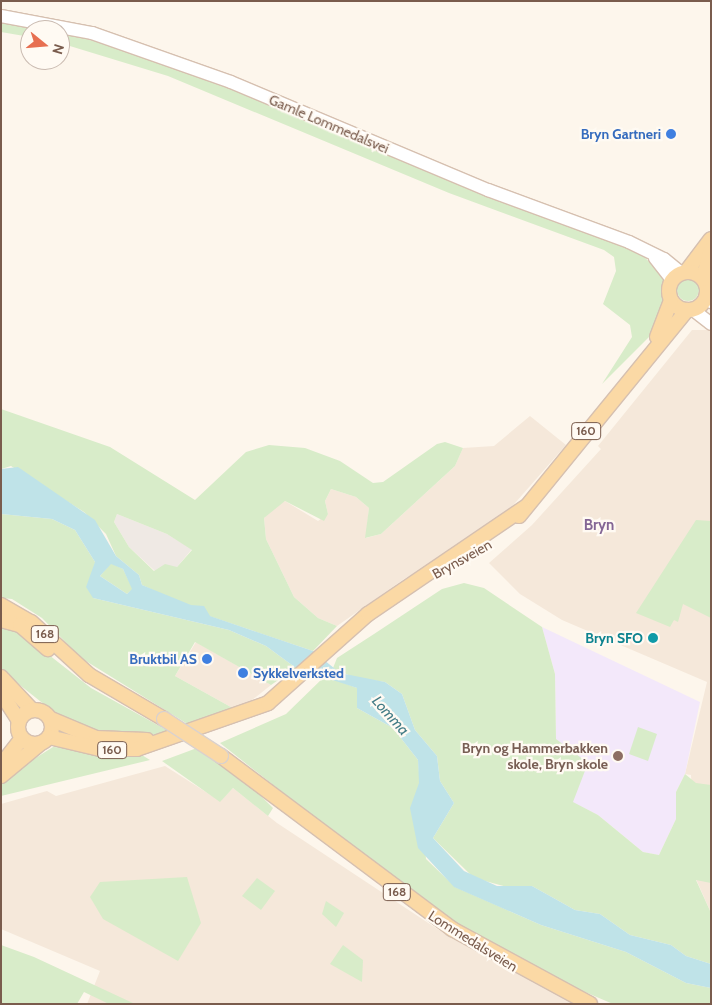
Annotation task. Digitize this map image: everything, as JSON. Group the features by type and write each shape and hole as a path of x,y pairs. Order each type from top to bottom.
{"main road":[{"path":"680,275 711,239"},
{"name":"160","path":"690,309 708,299 703,279 711,249"},
{"path":"680,275 703,279"},
{"name":"160","path":"671,301 680,275"},
{"path":"671,301 690,309"},
{"name":"Brynsveien","path":"647,354 671,301"},
{"name":"Brynsveien","path":"175,738 250,712 284,693 368,614 415,582 490,545 524,508 647,354 690,309"},
{"name":"168","path":"1,605 31,622 83,671"},
{"name":"168","path":"1,620 20,626 65,663 83,671"},
{"name":"Lommedalsveien","path":"83,671 164,718 221,756 452,929 590,1004"},
{"path":"1,677 32,710 20,721"},
{"path":"1,692 20,721 22,738 1,765"},
{"name":"160","path":"32,710 40,710 51,719 104,739 175,738"},
{"path":"1,776 45,740 51,719"},
{"name":"160","path":"22,738 120,751 175,738"}],"street":[{"name":"Gamle Lommedalsvei","path":"1,16 92,33 173,60 650,252 680,275"},
{"path":"690,309 711,324"}],"shaded area":[{"path":"692,330 711,330 711,913 696,879 691,775 685,774 707,682 562,620 520,594 489,563 532,525 601,449 598,446"},
{"path":"530,416 566,445 494,527 404,579 337,626 318,618 294,597 266,539 264,518 273,508 285,501 318,521 328,514 325,501 331,489 356,497 369,508 366,538 381,534 455,466 463,448 494,446"},
{"path":"117,514 167,534 192,549 177,567 155,571 129,547 114,522"},
{"name":"Bryn og Hammerbakken skole, Bryn skole","path":"542,627 700,702 685,774 676,792 676,819 659,855 643,852 598,815 572,802 556,739 555,674"},
{"path":"196,642 271,685 238,711 175,676"},
{"path":"165,766 220,801 233,788 277,823 451,938 577,1004 87,1004 100,971 1,929 1,804 47,791 56,796"}],"green space":[{"path":"1,20 20,23 20,35 1,32"},
{"path":"70,34 170,64 636,249 664,276 666,305 656,330 602,384 632,337 630,325 603,304 616,271 614,257 604,250 449,193 168,76 70,46"},
{"path":"688,279 696,282 699,290 696,298 688,301 680,298 677,290 680,282"},
{"path":"1,409 110,447 195,500 246,452 269,445 305,448 340,461 373,483 383,482 437,444 445,442 463,448 455,466 381,534 365,538 369,508 356,497 331,489 325,501 328,514 324,521 285,501 264,518 266,539 294,597 318,618 337,626 313,651 209,616 142,585 139,575 116,556 106,534 84,512 11,466 1,469","holes":["117,514 167,534 192,550 177,567 165,564 154,571 129,547 114,522"]},
{"path":"1,514 52,519 75,530 95,562 93,598 229,630 266,646 296,668 271,685 195,642 175,676 238,711 194,728 81,658 42,618 12,599 1,598"},
{"path":"696,520 711,521 711,618 683,604 678,622 674,620 670,627 636,613"},
{"path":"111,563 123,569 133,589 127,594 100,576"},
{"path":"464,583 484,588 542,627 555,674 556,739 588,763 573,802 598,815 643,852 659,855 676,819 676,792 685,774 696,783 711,785 711,883 696,880 711,913 711,964 686,956 671,945 630,935 600,914 575,910 532,886 511,888 474,878 433,838 454,803 440,781 437,756 415,730 402,694 385,682 355,678 333,668 337,658 442,589"},
{"path":"1,626 16,629 91,688 172,733 134,736 99,732 65,721 1,670"},
{"path":"325,676 357,688 357,708 393,728 418,760 426,859 455,887 541,925 626,952 686,983 711,988 711,1004 613,1004 550,977 492,946 405,889 220,743 286,714"},
{"path":"638,727 657,734 648,761 629,754"},
{"path":"53,747 137,752 150,760 1,796 1,780"},
{"path":"197,748 260,795 273,808 268,816 233,788 220,802 162,761"},
{"path":"187,877 201,923 178,961 103,919 90,897 100,882"},
{"path":"257,878 275,891 261,910 242,896"},
{"path":"326,901 344,913 336,927 322,914"},
{"path":"1,945 34,957 135,1004 109,1004 84,992 77,1004 1,1004"},
{"path":"343,945 363,960 362,982 330,964"}],"water":[{"name":"Lomma","path":"18,467 95,520 116,556 139,575 142,585 191,605 204,606 210,616 313,651 340,673 385,682 402,694 415,730 437,756 440,781 454,803 433,838 464,871 497,886 532,886 575,910 600,914 630,935 671,945 686,956 711,964 711,988 686,983 626,952 541,925 454,887 418,848 410,808 419,783 418,760 393,728 357,708 357,688 296,668 266,646 229,630 93,598 86,587 95,562 75,530 52,519 1,514 1,469","holes":["111,564 123,569 132,589 127,594 100,576"]}],"place":[{"name":"Bryn Gartneri","path":"671,134"},
{"name":"Bryn SFO","path":"653,638"},
{"name":"Bruktbil AS","path":"207,659"},
{"name":"Sykkelverksted","path":"243,673"},
{"name":"Bryn og Hammerbakken skole, Bryn skole","path":"618,756"}],"district":[{"name":"Bryn","path":"599,526"}]}
